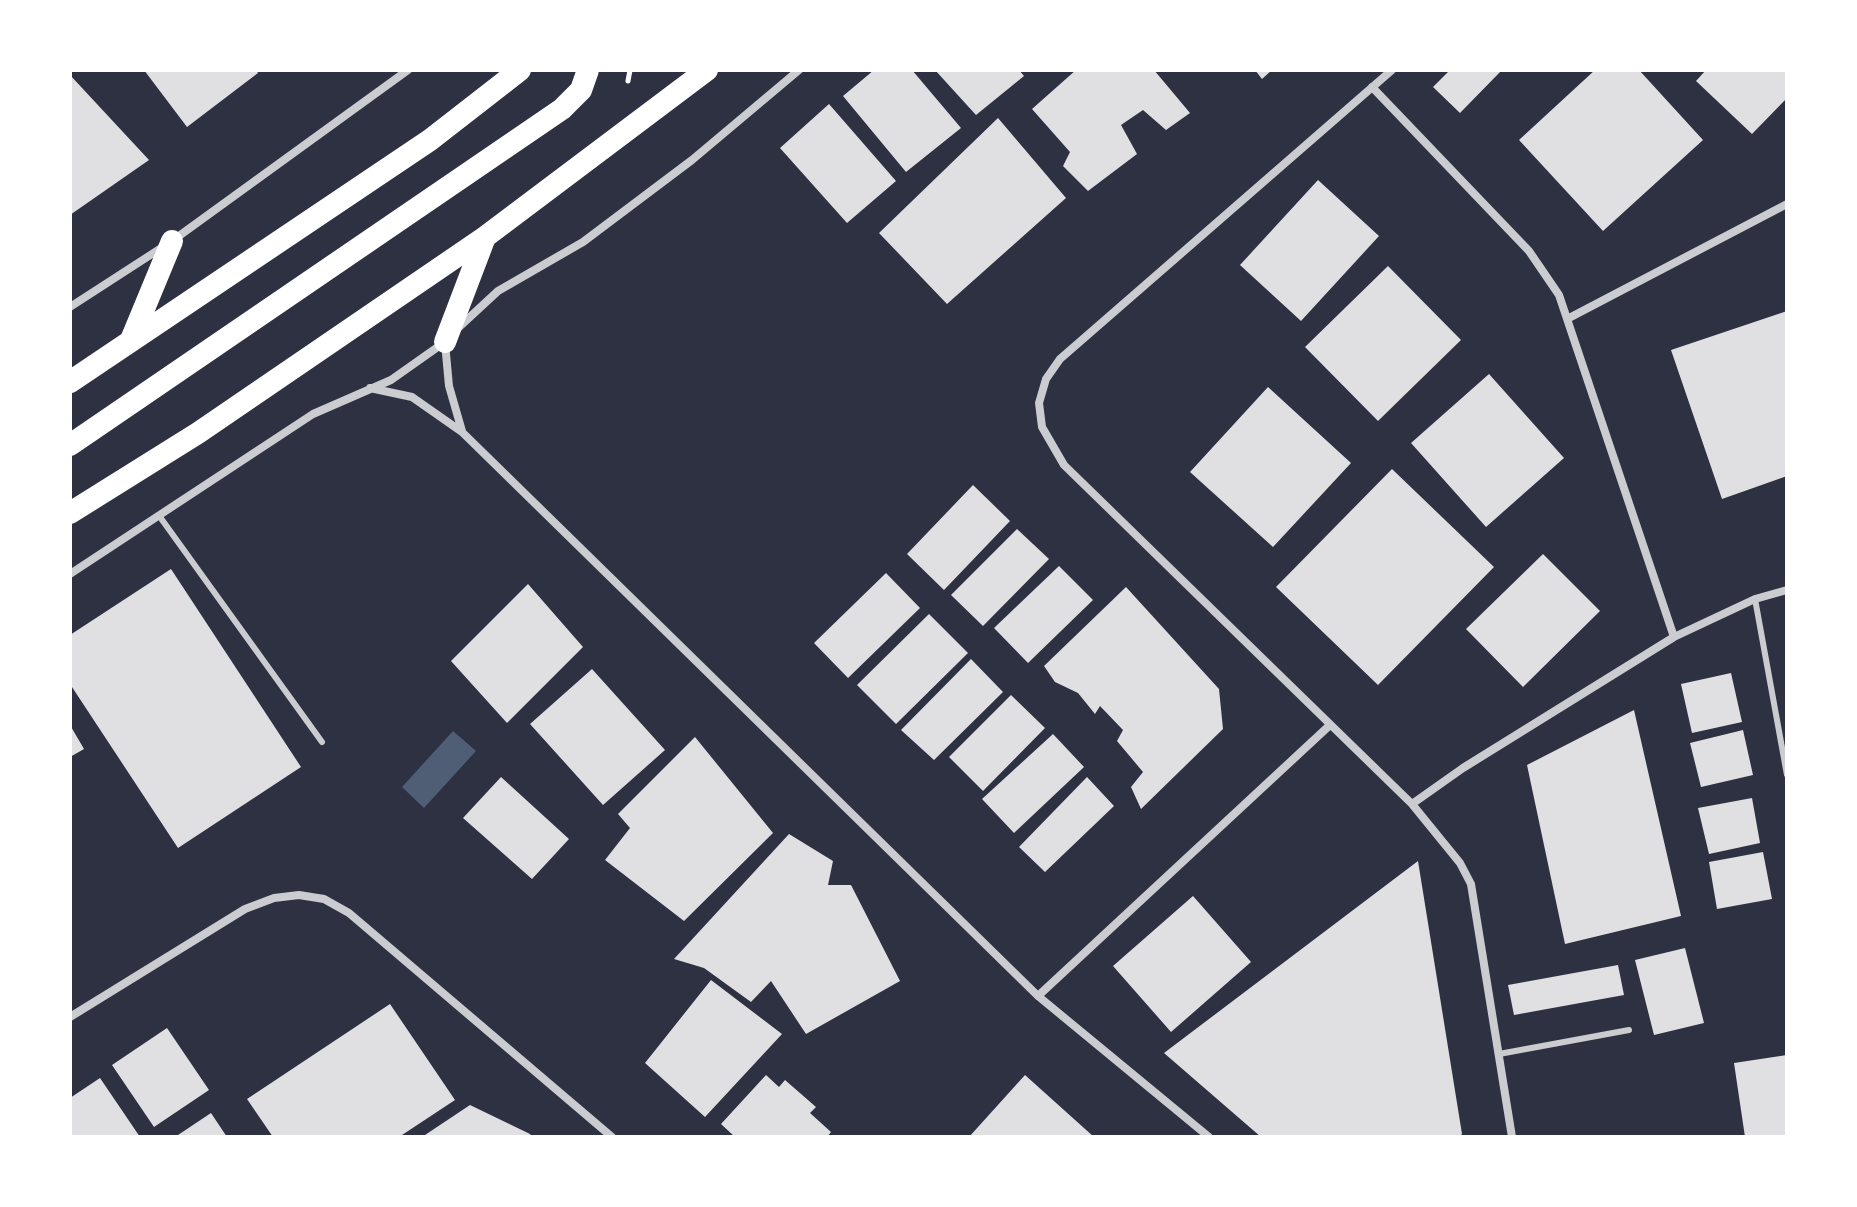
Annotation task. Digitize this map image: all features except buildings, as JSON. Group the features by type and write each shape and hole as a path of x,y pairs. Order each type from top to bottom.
{"highway":[{"path":"70,382 430,140 520,70"},
{"path":"70,445 562,109 581,90 588,70"},
{"path":"70,513 198,433 485,237 703,71"},
{"path":"445,342 485,237"},
{"path":"131,340 172,241"}],"street":[{"path":"70,307 172,241 408,70"},
{"path":"70,574 313,414 410,370 445,342 498,291 583,242 692,160 799,70"},
{"path":"1392,70 1060,359 1046,379 1039,403 1042,427 1064,465 1412,804 1460,863 1471,884 1512,1137"},
{"path":"1372,87 1529,251 1559,295 1674,637"},
{"path":"1569,318 1787,204"},
{"path":"445,342 449,386 462,432"},
{"path":"370,388 412,397 462,432 1038,996 1209,1137"},
{"path":"1412,804 1463,768 1674,637 1755,599 1787,590"},
{"path":"1038,996 1330,725"},
{"path":"70,1017 245,909 274,898 299,895 324,899 349,913 612,1137"}],"lane":[{"path":"160,517 322,742"},
{"path":"1755,599 1787,775"},
{"path":"1499,1054 1629,1030"}],"path":[{"path":"628,81 630,70"}],"water":[{"path":"453,731 476,751 424,808 402,787"}]}
